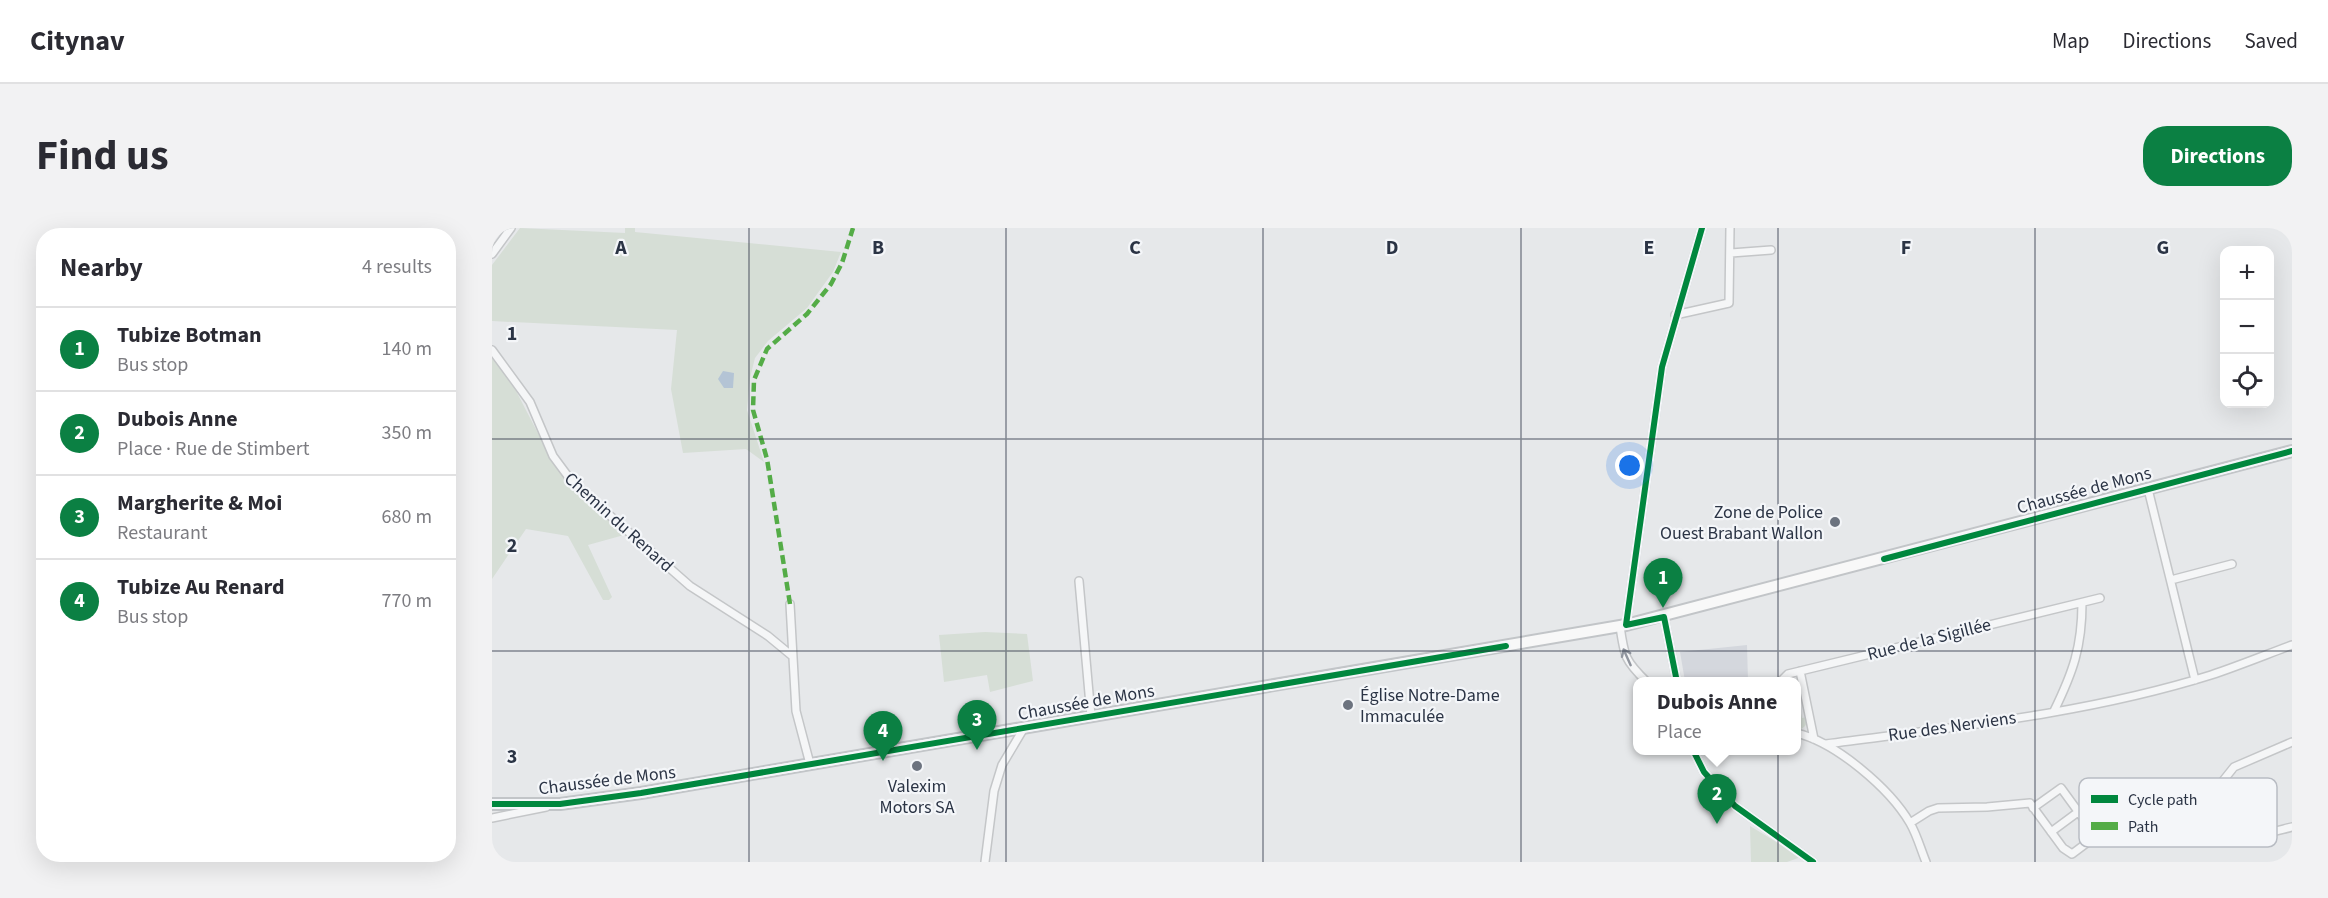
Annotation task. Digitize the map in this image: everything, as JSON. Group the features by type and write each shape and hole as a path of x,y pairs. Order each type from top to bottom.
{"main road":[{"name":"Chaussée de Mons","path":"492,804 560,804 810,764 1623,626 2292,451"}],"street":[{"path":"492,254 511,228"},
{"path":"1643,677 1627,663 1623,626 1662,367 1675,315 1702,228"},
{"path":"1675,315 1729,303 1730,228"},
{"path":"1731,253 1770,250"},
{"name":"Chemin du Renard","path":"492,350 530,402 553,456 573,483 690,586 768,636 791,655"},
{"path":"2148,489 2195,680"},
{"path":"2171,580 2232,564"},
{"path":"1079,581 1091,716"},
{"name":"Rue de la Sigillée","path":"1783,677 2100,598"},
{"path":"2054,711 2078,655 2082,636 2082,603"},
{"path":"790,604 791,655 796,711 810,764"},
{"path":"1664,617 1676,677"},
{"name":"Rue des Nerviens","path":"1826,744 2078,706 2195,680 2292,645"},
{"path":"1800,671 1814,739"},
{"path":"985,862 994,791 1002,765 1024,728"},
{"path":"1801,735 1826,744 1872,778 1910,823 1926,862"},
{"path":"2226,778 2235,767 2292,742"},
{"path":"1696,755 1704,772 1735,806 1813,862"},
{"path":"2033,808 2061,788 2078,812 2051,832"},
{"path":"1910,823 1938,808 2030,803 2066,852 2072,854 2081,847"},
{"name":"Chaussée de Mons","path":"492,818 560,804"},
{"path":"2277,831 2292,827"}],"shaded area":[{"path":"520,228 625,233 625,228 635,228 635,232 841,252 833,272 807,308 768,341 755,358 750,378 747,410 764,462 746,449 683,453 671,389 677,330 492,321 492,265"},
{"path":"492,356 513,385 543,443 569,478 624,535 588,545 612,597 609,600 603,600 568,536 526,529 492,579"},
{"path":"985,632 1027,634 1033,681 990,692 987,675 944,682 939,635"},
{"path":"1747,645 1748,677 1684,677 1680,652"},
{"path":"1801,714 1802,718 1807,717 1806,725 1802,728"},
{"path":"1750,826 1801,857 1787,862 1751,862"}],"water":[{"path":"723,371 734,373 733,388 724,388 718,379"}],"marked path":[{"path":"790,604 767,459 753,410 754,380 767,349 807,314 831,284 842,263 853,228"}],"cycle path":[{"path":"1676,677 1664,617 1626,625 1662,367 1702,228"},
{"path":"1884,559 2292,451"},
{"path":"492,804 560,804 641,793 1506,646"},
{"path":"1696,755 1704,772 1735,806 1813,862"}],"place":[{"name":"Zone de Police Ouest Brabant Wallon","path":"1835,522"},
{"name":"Tubize Botman","path":"1663,608"},
{"name":"Église Notre-Dame Immaculée","path":"1348,705"},
{"name":"Margherite & Moi","path":"977,750"},
{"name":"Tubize Au Renard","path":"883,761"},
{"name":"Valexim Motors SA","path":"917,766"},
{"name":"Dubois Anne","path":"1717,824"}]}
